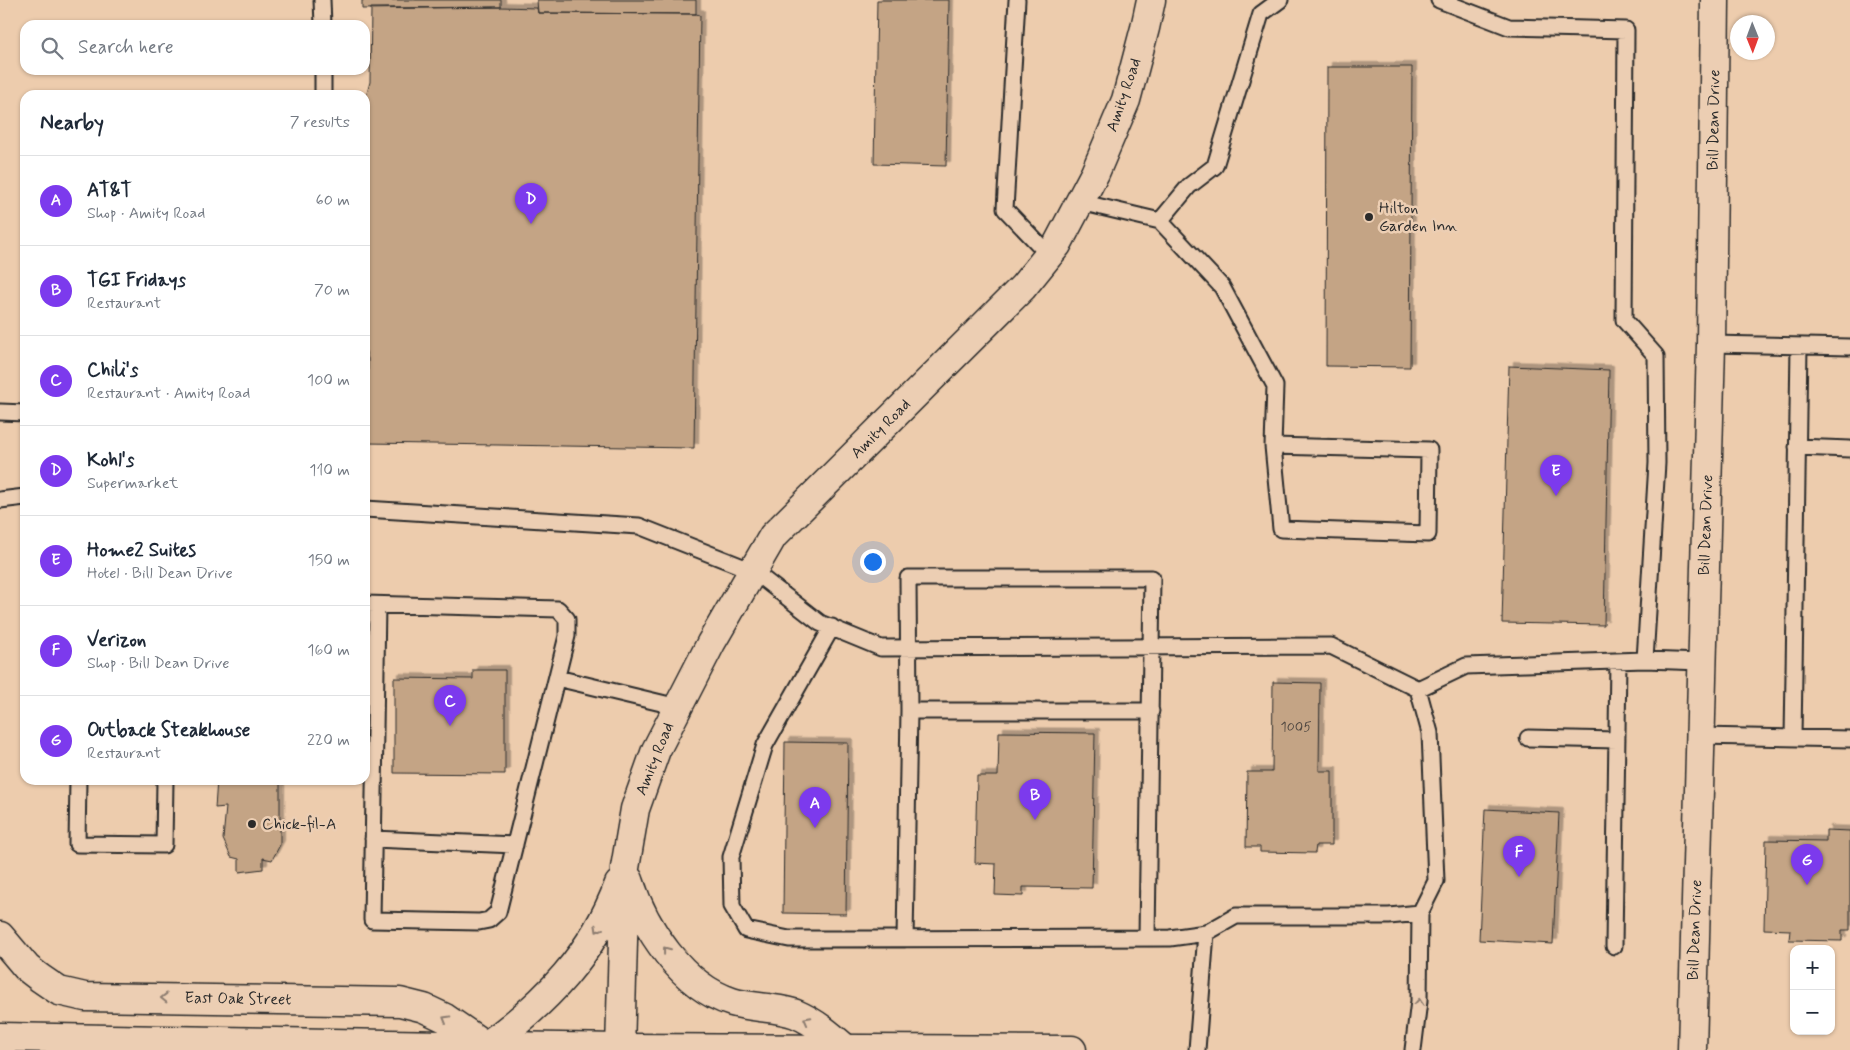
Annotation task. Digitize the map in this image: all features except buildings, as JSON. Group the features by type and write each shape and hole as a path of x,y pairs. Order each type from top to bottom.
{"main road":[{"name":"Amity Road","path":"620,1049 625,868 635,809 656,750 711,643 773,536 1023,287 1057,245 1095,173 1126,100 1151,0"},
{"name":"Bill Dean Drive","path":"1692,1050 1711,344 1715,0"},
{"name":"Amity Road","path":"486,1046 522,1019 543,1000 575,964 600,925 625,868"},
{"path":"625,868 640,910 663,947 675,962 702,987 716,996 732,1002 794,1014 822,1028 846,1049"},
{"name":"East Oak Street","path":"0,936 27,968 59,991 85,996 400,1002 424,1008 445,1018 486,1046"},
{"path":"0,1037 78,1044 300,1047 486,1046 620,1049 1072,1050"}],"lane":[{"path":"322,0 322,20"},
{"path":"1017,0 1005,209 1049,255"},
{"path":"1160,221 1189,186 1215,166 1261,14 1280,0"},
{"path":"1447,1 1509,27 1626,30 1624,320 1656,356 1657,463 1646,660"},
{"path":"323,75 323,90"},
{"path":"1080,202 1160,221 1222,287 1275,386 1273,446 1281,529 1428,534 1429,450 1273,446"},
{"path":"1711,344 1850,347"},
{"path":"1793,738 1799,346"},
{"path":"0,412 20,413"},
{"path":"1797,447 1850,449"},
{"path":"0,500 20,498"},
{"path":"370,509 639,526 753,571 820,623 881,648 1330,646 1418,689 1430,733 1436,881 1420,913 1419,1001 1413,1050"},
{"path":"905,939 909,711 908,578 1152,578 1147,938"},
{"path":"371,604 558,609 566,619 567,636 498,912 489,920 478,922 372,920 371,604"},
{"path":"832,627 765,745 731,857 732,906 746,930 789,939 1170,938 1206,933 1236,916 1389,916 1420,913"},
{"path":"1418,689 1466,666 1646,660 1702,662"},
{"path":"1614,946 1618,661"},
{"path":"557,678 678,707"},
{"path":"909,711 1151,711"},
{"path":"1700,736 1850,739"},
{"path":"1528,738 1617,740"},
{"path":"78,785 76,844 154,845 164,845 165,785"},
{"path":"373,839 515,845"},
{"path":"1197,1050 1206,933"}],"place":[{"name":"Hilton Garden Inn","path":"1369,217"},
{"name":"Kohl's","path":"531,224"},
{"name":"Home2 Suites","path":"1556,496"},
{"name":"Chili's","path":"450,726"},
{"name":"TGI Fridays","path":"1035,820"},
{"name":"Chick-fil-A","path":"252,824"},
{"name":"AT&T","path":"815,828"},
{"name":"Verizon","path":"1519,877"},
{"name":"Outback Steakhouse","path":"1807,885"}]}
